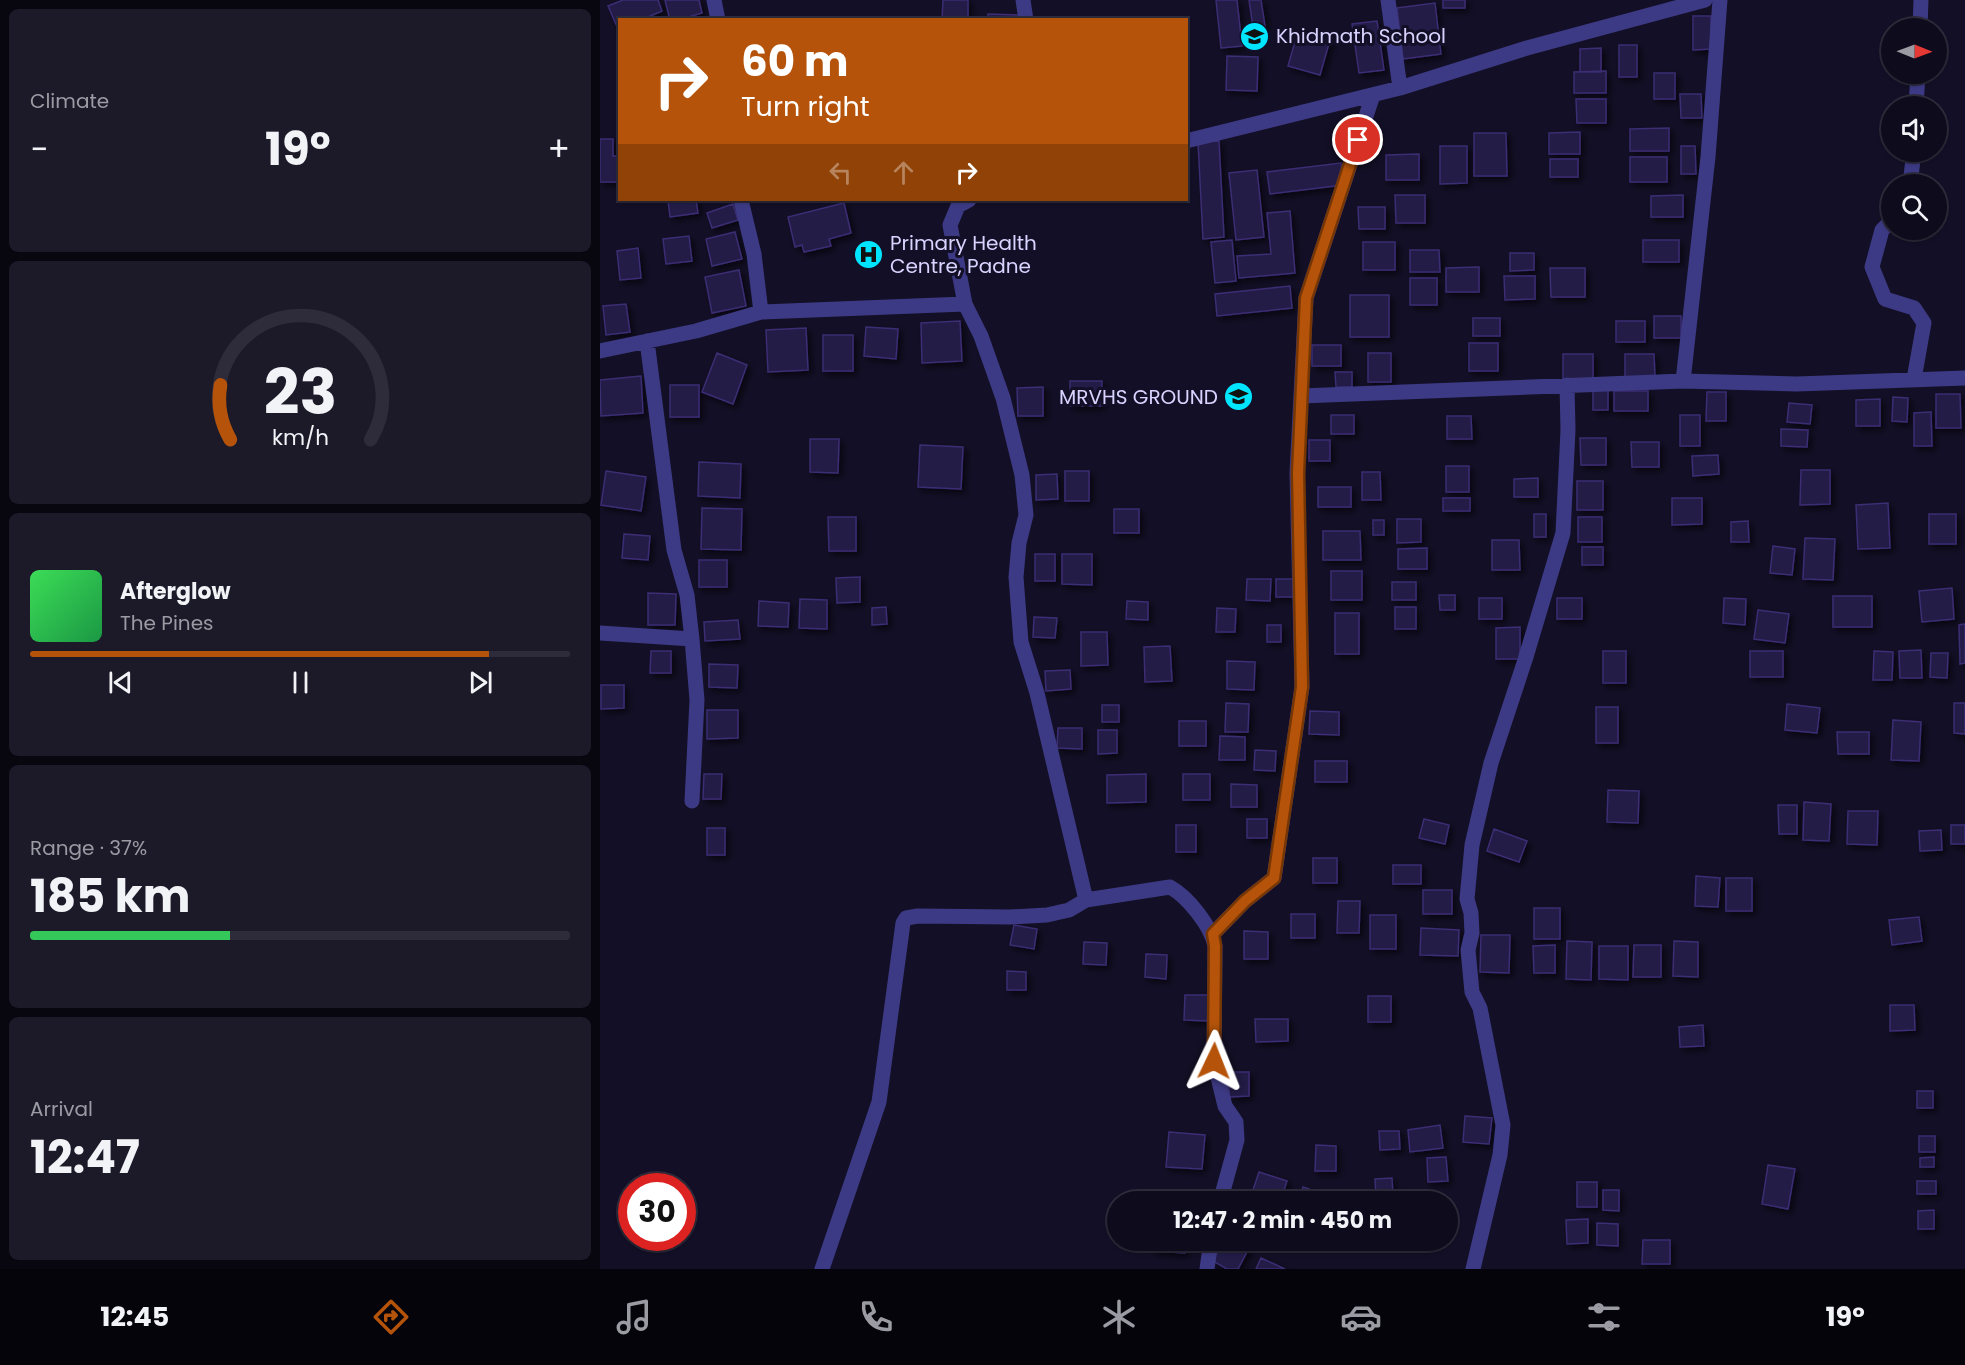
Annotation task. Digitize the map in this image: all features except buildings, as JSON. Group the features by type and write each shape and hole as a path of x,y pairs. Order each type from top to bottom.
{"street":[{"path":"714,0 718,18"},
{"path":"1023,0 1026,18"},
{"path":"1388,0 1400,88"},
{"path":"1188,140 1400,88 1527,48 1705,0"},
{"path":"1683,381 1708,157 1720,0"},
{"path":"1920,18 1921,0"},
{"path":"1213,934 1245,901 1274,878 1302,687 1298,473 1306,298 1373,94"},
{"path":"741,201 754,254 761,312"},
{"path":"967,201 958,206 950,225 965,304 981,336 1003,398 1022,475 1026,515 1019,543 1016,577 1021,642 1037,693 1086,900"},
{"path":"1881,234 1872,267 1885,299 1914,308 1924,323 1914,379"},
{"path":"600,351 696,331 761,312 965,304"},
{"path":"648,341 674,550 687,595 692,639 697,700 692,801"},
{"path":"1301,396 1683,381 1797,384 1965,378"},
{"path":"1473,1269 1500,1155 1503,1125 1480,1008 1472,992 1468,950 1472,933 1471,913 1467,899 1472,845 1491,763 1563,533 1568,430 1567,385"},
{"path":"600,633 692,639"},
{"path":"822,1269 879,1102 893,990 903,923 906,918 1047,915 1069,910 1086,900 1170,887 1181,893 1213,934 1215,946 1214,1061 1225,1106 1236,1122 1237,1140 1223,1191"},
{"path":"1207,1269 1209,1251"}],"place":[{"name":"Khidmath School","path":"1255,36"},
{"name":"Primary Health Centre, Padne","path":"869,254"},
{"name":"MRVHS GROUND","path":"1239,397"}],"route":[{"path":"1214,1061 1215,946 1213,934 1245,901 1274,878 1302,687 1298,473 1306,298 1358,140"}]}
